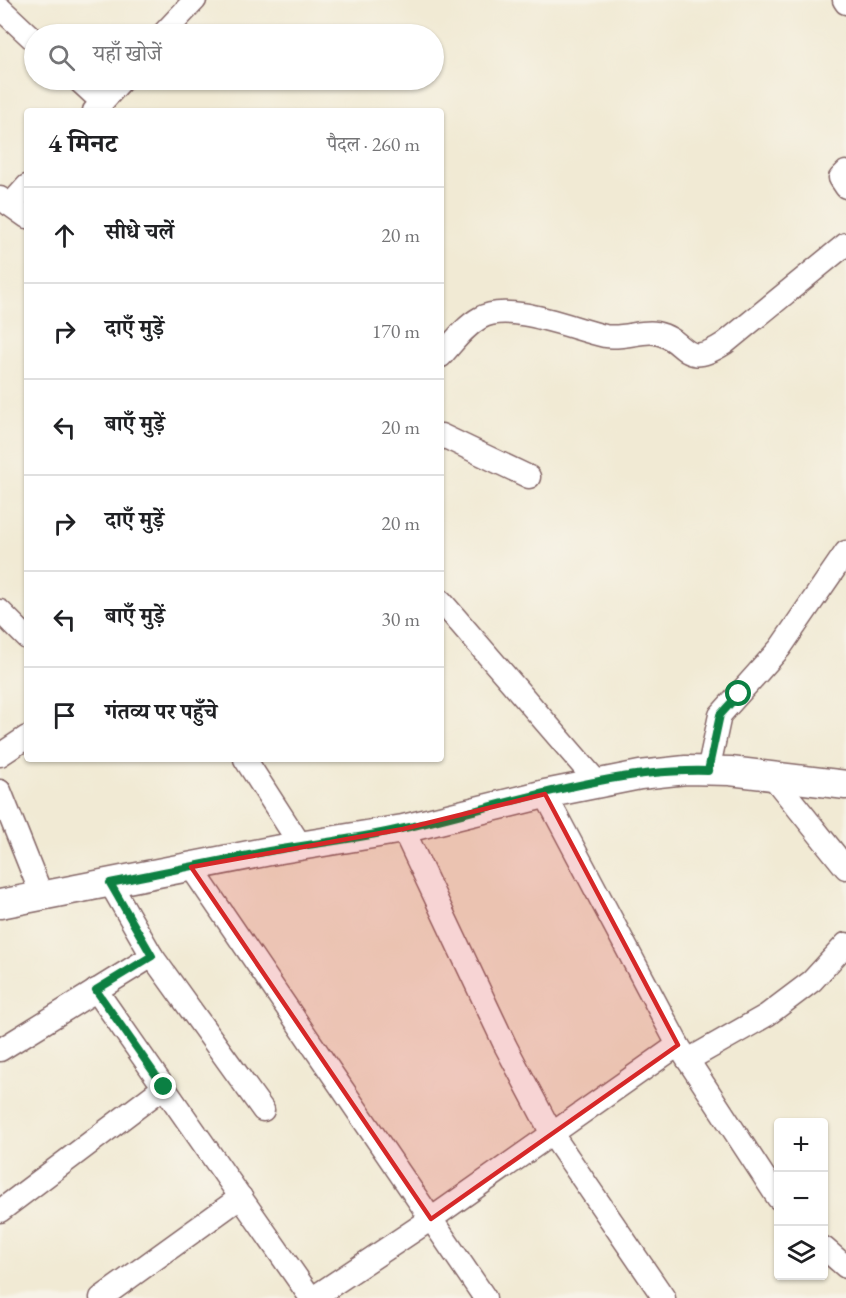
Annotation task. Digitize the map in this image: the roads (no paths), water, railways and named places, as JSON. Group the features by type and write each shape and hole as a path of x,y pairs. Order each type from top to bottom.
{"street":[{"path":"173,24 195,0"},
{"path":"0,8 24,31"},
{"path":"86,90 98,106 113,90"},
{"path":"846,172 840,178 846,187"},
{"path":"12,207 24,190"},
{"path":"846,227 843,231 846,236"},
{"path":"444,353 464,329 481,317 496,312 515,312 608,336 630,337 649,332 657,333 695,355 703,355 725,344 846,244"},
{"path":"444,436 529,477"},
{"path":"708,771 720,715 780,648 846,552"},
{"path":"444,604 597,782"},
{"path":"0,611 24,635"},
{"path":"0,755 24,738"},
{"path":"247,762 301,846"},
{"path":"0,904 301,846 402,829 597,782 651,774 686,770 708,771 846,785"},
{"path":"772,776 846,868"},
{"path":"0,791 42,896"},
{"path":"545,794 683,1053 774,1192"},
{"path":"402,829 501,1038 552,1134 664,1298"},
{"path":"191,867 485,1298"},
{"path":"110,883 152,956 263,1110"},
{"path":"96,990 312,1298 431,1219 552,1134 683,1053 768,1015 812,981 846,944"},
{"path":"0,1050 152,956"},
{"path":"0,1211 164,1087"},
{"path":"101,1298 241,1197"},
{"path":"828,1251 846,1267"}]}
